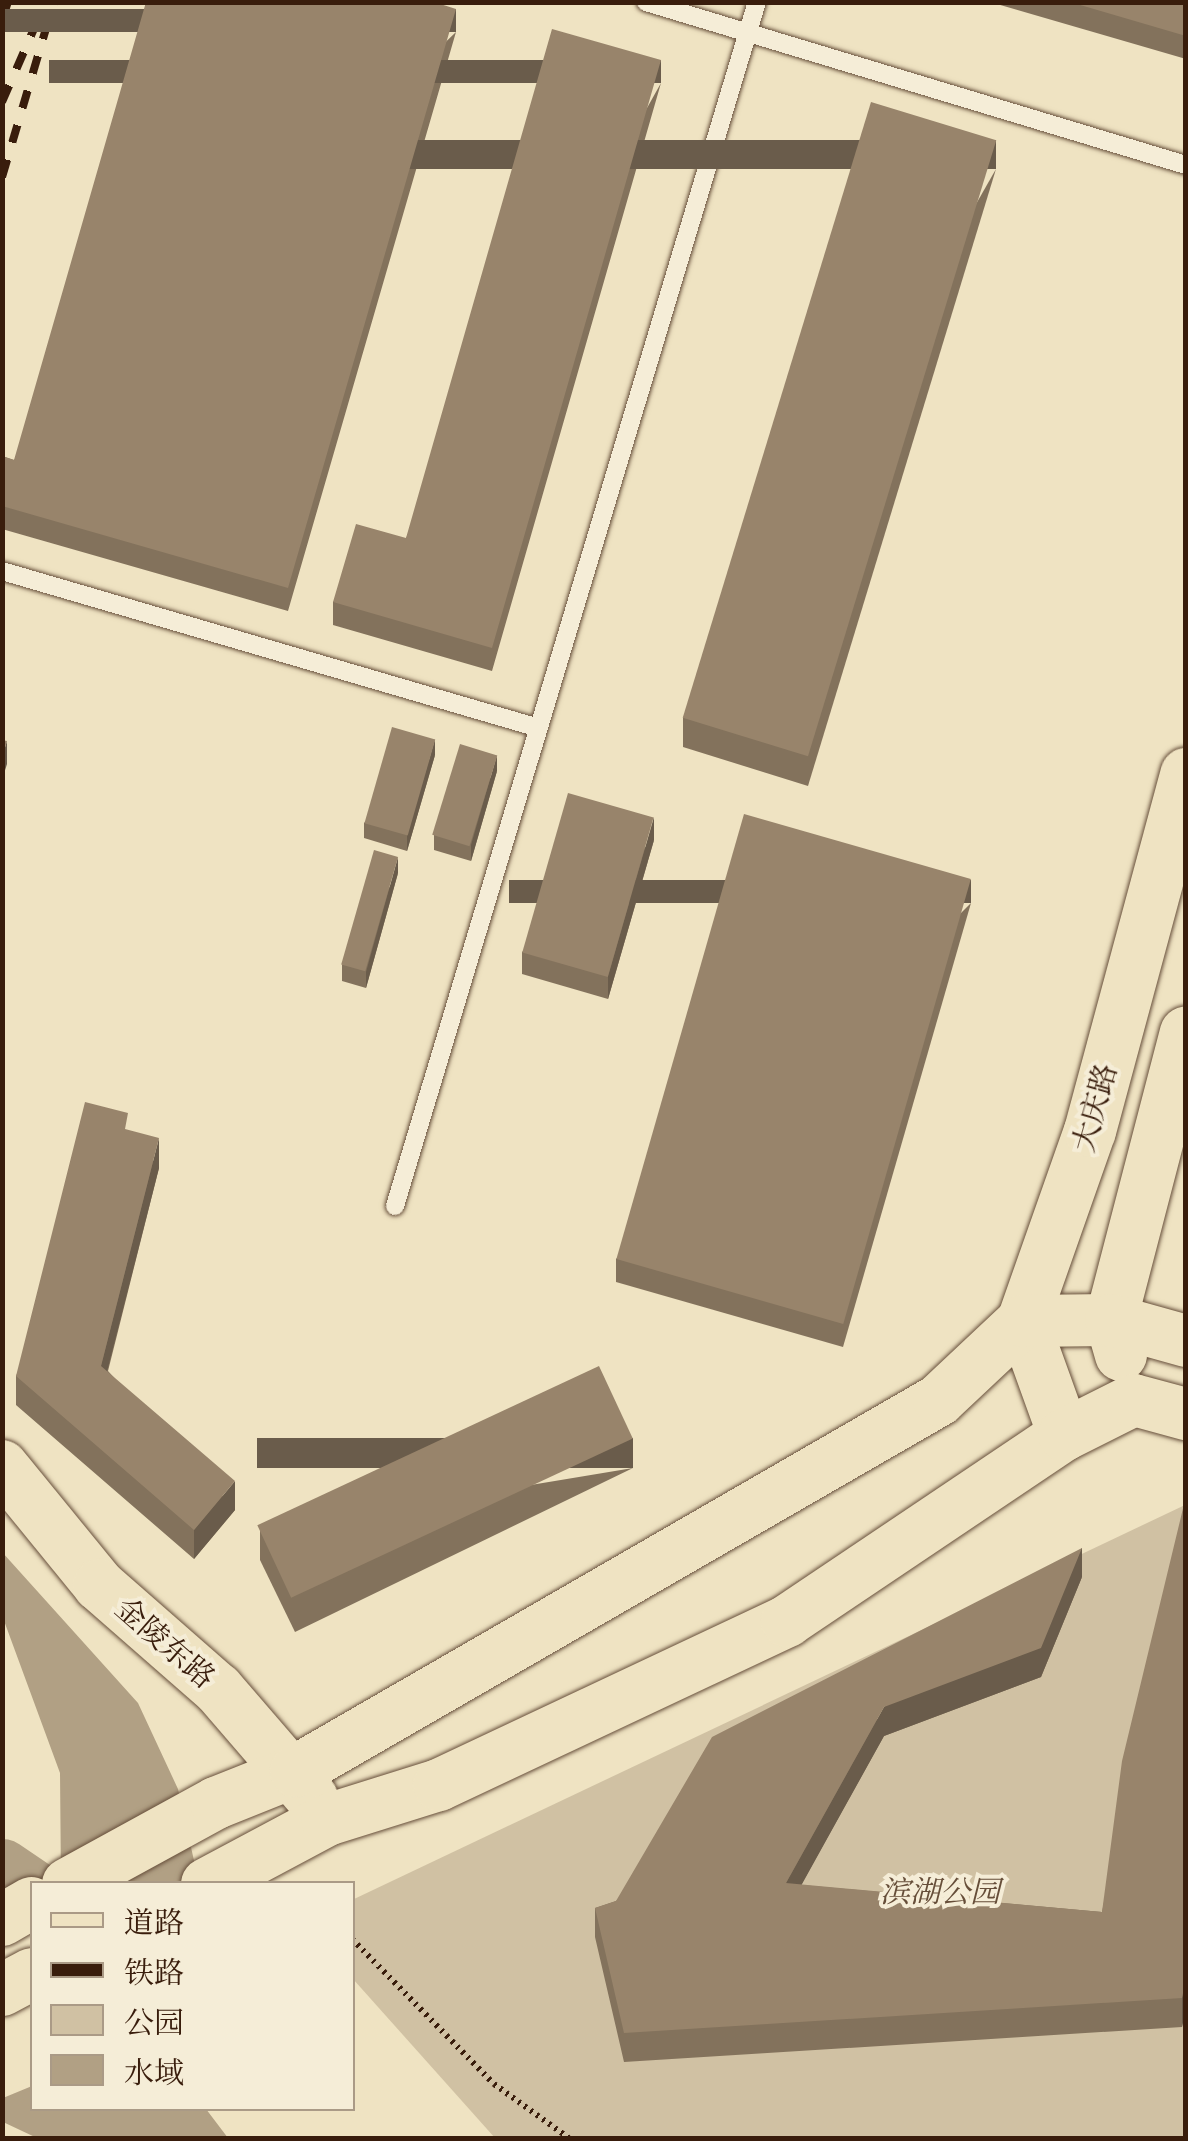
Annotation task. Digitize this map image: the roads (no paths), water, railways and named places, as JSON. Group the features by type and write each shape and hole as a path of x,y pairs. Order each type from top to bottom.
{"main road":[{"name":"大庆路","path":"1023,1321 1090,1130 1186,774"},
{"path":"1134,1400 1111,1320 1186,1033"},
{"path":"73,1881 216,1803 296,1771 939,1400 1023,1321 1111,1320 1186,1341"},
{"path":"1023,1321 1064,1436"},
{"path":"218,1878 326,1820 439,1786 788,1621 1064,1436 1134,1400 1186,1414"},
{"name":"金陵东路","path":"2,1466 99,1585 218,1689 296,1771 326,1820"},
{"path":"2,1920 30,1904"},
{"path":"2,1990 30,1975"}],"lane":[{"path":"646,2 1186,165"},
{"path":"396,1206 757,2"},
{"path":"2,570 539,728"}],"water":[{"path":"2,1552 138,1703 178,1789 199,1881 61,1881 60,1773 3,1618"},
{"path":"30,2087 30,2111 208,2111 228,2138 37,2138 3,2122 3,2098"}],"waterway":[{"path":"2,1870 30,1889"}],"railway":[{"path":"2,20 8,2"},
{"path":"2,177 54,2"},
{"path":"2,102 36,24"}],"park label":[{"name":"滨湖公园","path":"940,1892"}]}
